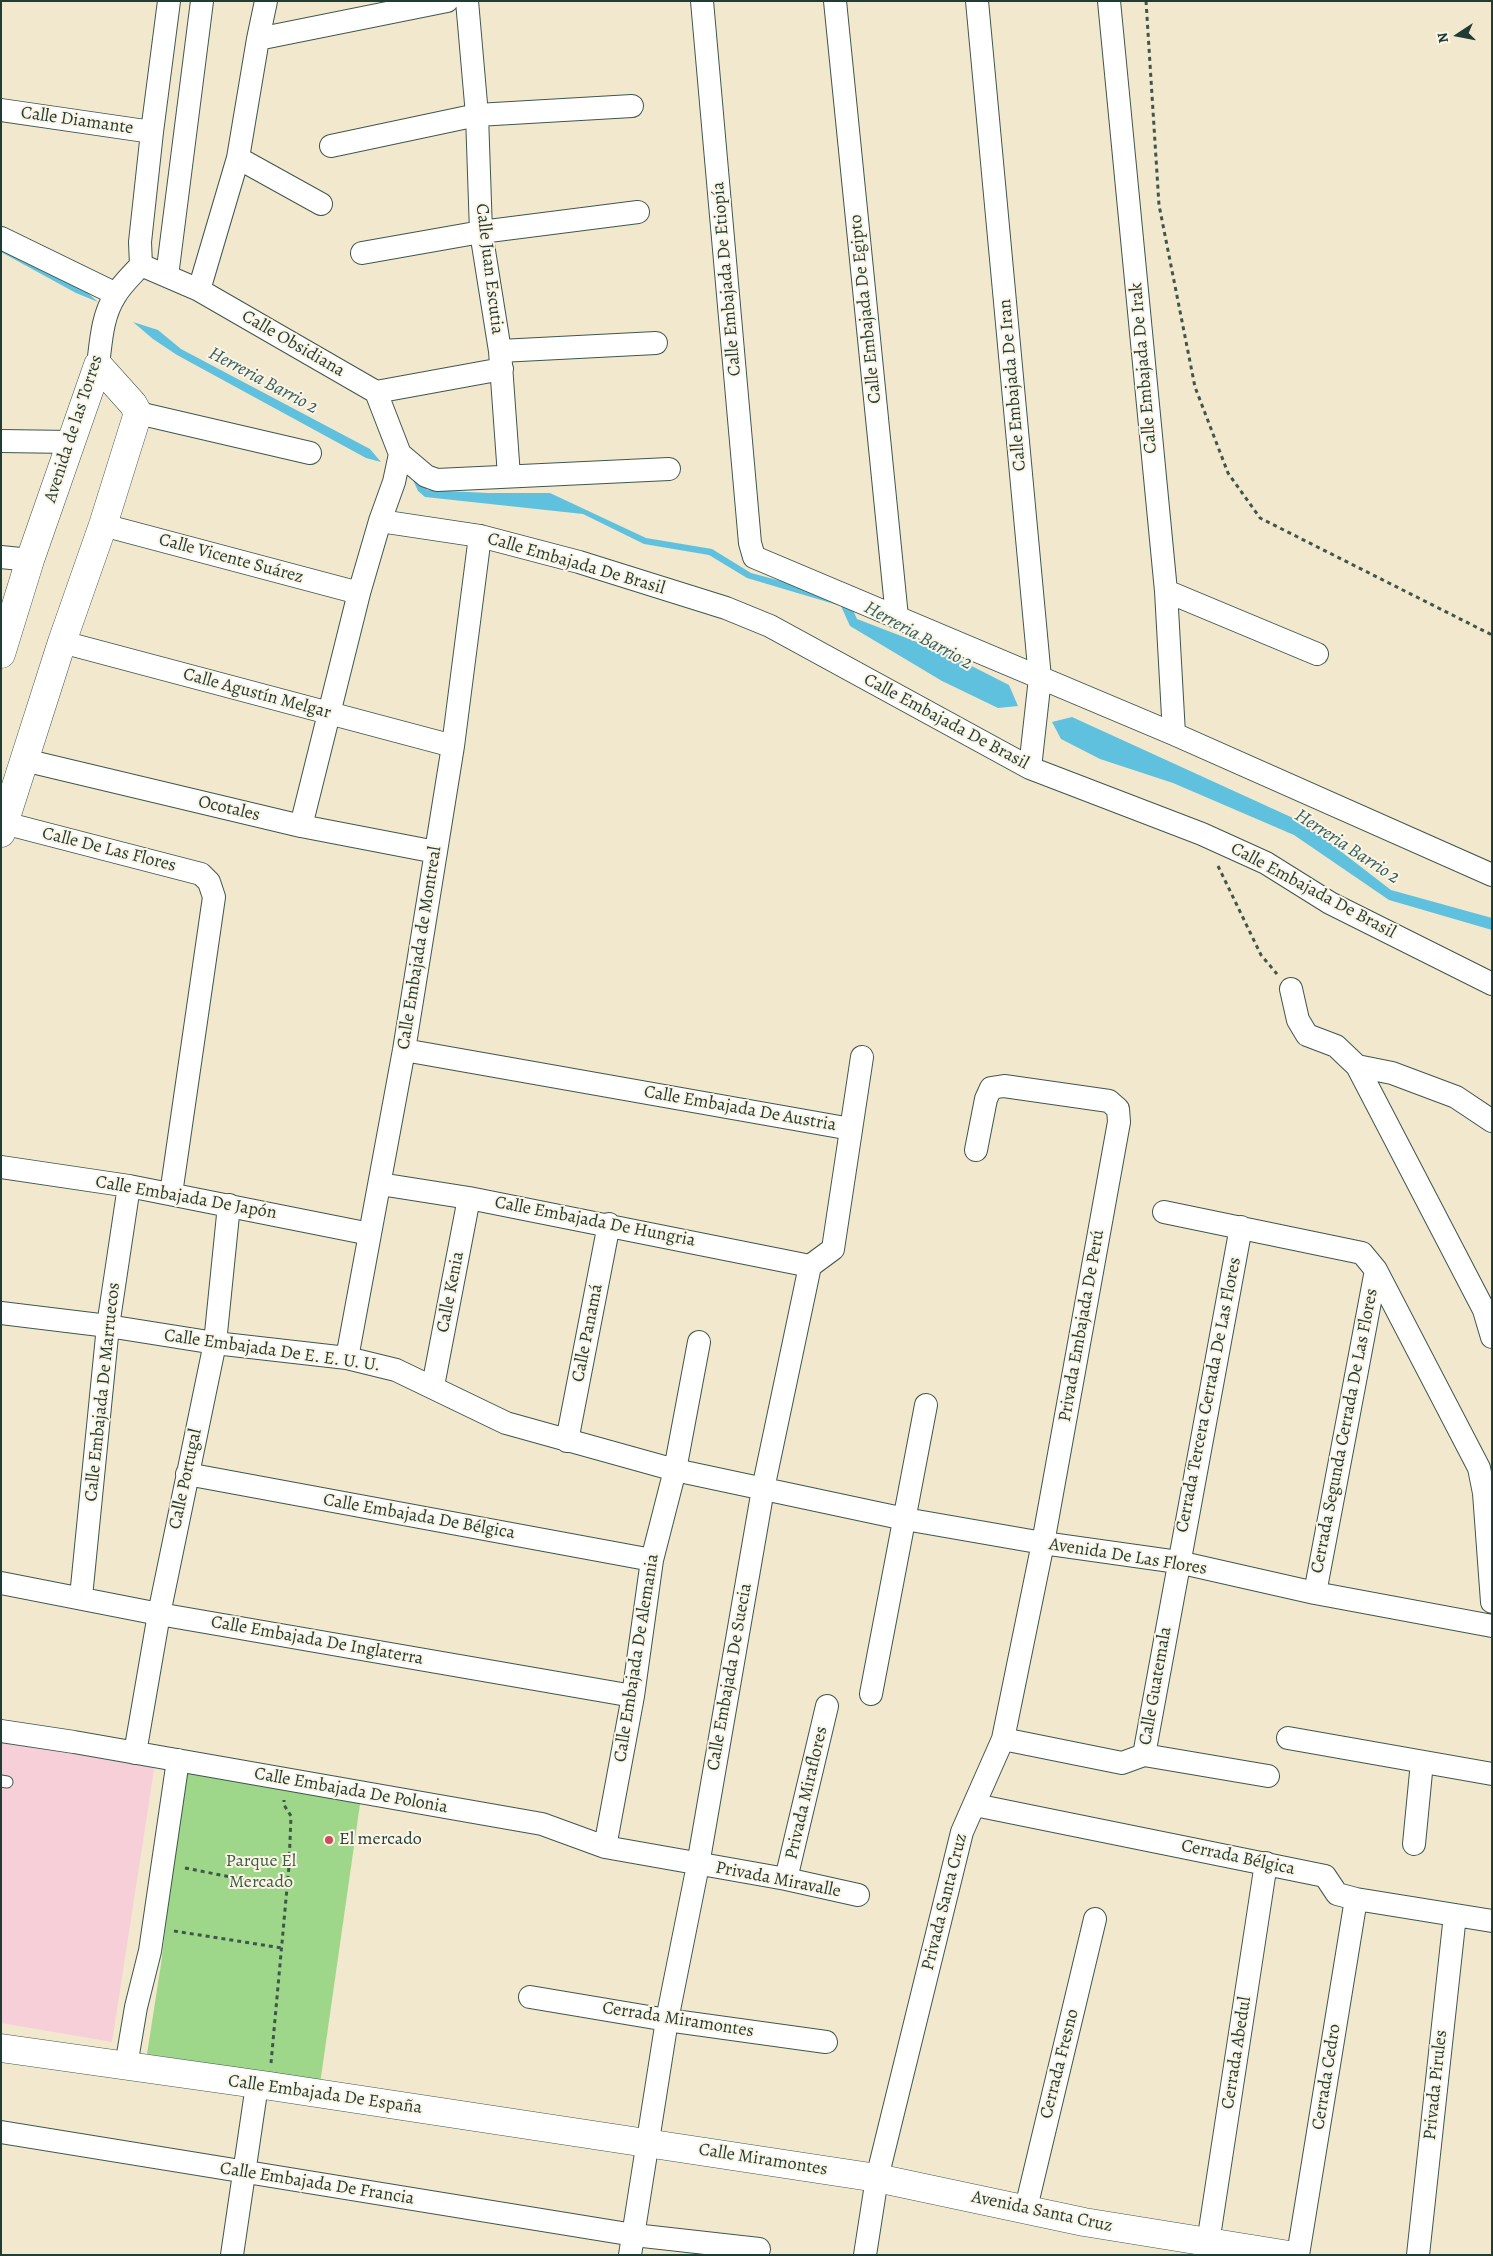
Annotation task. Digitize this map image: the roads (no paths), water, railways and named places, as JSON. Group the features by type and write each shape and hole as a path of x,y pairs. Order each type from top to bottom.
{"street":[{"path":"167,276 202,1"},
{"path":"199,290 238,158 266,1"},
{"path":"258,39 447,1"},
{"name":"Calle Juan Escutia","path":"467,1 477,115 480,232 501,360 509,476"},
{"name":"Calle Embajada De Etiopía","path":"702,1 750,543 754,557 897,617"},
{"name":"Calle Embajada De Egipto","path":"835,1 897,617"},
{"name":"Calle Embajada De Iran","path":"978,1 1040,678 1030,768"},
{"name":"Calle Embajada De Irak","path":"1109,1 1166,591 1174,734"},
{"path":"140,265 140,242 166,2"},
{"path":"331,146 477,115 632,106"},
{"name":"Calle Diamante","path":"1,110 152,132"},
{"path":"238,158 321,204"},
{"path":"362,253 480,232 638,212"},
{"path":"1,238 116,294"},
{"name":"Calle Obsidiana","path":"140,265 199,290 376,392"},
{"name":"Avenida de las Torres","path":"1,654 30,560 98,365 104,322 116,294 140,265"},
{"path":"301,826 360,593 397,467 376,392 501,360 656,343"},
{"path":"3,828 62,642 103,525 138,414 133,404 98,365"},
{"path":"138,414 310,453"},
{"path":"1,441 71,442"},
{"path":"397,467 437,480 669,469"},
{"name":"Calle Embajada De Brasil","path":"380,521 480,536 579,562 735,612 770,626 1030,768 1202,834 1266,863 1330,903 1492,984"},
{"name":"Calle Vicente Suárez","path":"103,525 360,593"},
{"name":"Calle Embajada de Montreal","path":"347,1358 404,1050 453,746 480,536"},
{"path":"1,557 30,560"},
{"path":"1166,591 1317,654"},
{"path":"897,617 1174,734 1492,876"},
{"name":"Calle Agustín Melgar","path":"62,642 453,746"},
{"name":"Ocotales","path":"24,760 301,826 436,852"},
{"name":"Calle De Las Flores","path":"3,828 202,874 209,882 214,897 171,1194"},
{"path":"1291,989 1298,1020 1307,1035 1336,1046 1357,1066 1484,1310 1492,1337"},
{"name":"Calle Embajada De Austria","path":"404,1050 851,1129 833,1249 810,1266"},
{"path":"851,1129 862,1057"},
{"path":"1357,1066 1392,1073 1456,1097 1492,1121"},
{"name":"Privada Embajada De Perú","path":"976,1150 986,1099 991,1088 1004,1086 1109,1101 1118,1109 1119,1122 1043,1543"},
{"name":"Calle Embajada De Japón","path":"1,1168 129,1186 370,1234"},
{"name":"Calle Embajada De Hungria","path":"380,1184 469,1198 609,1224 810,1266"},
{"name":"Calle Embajada De Marruecos","path":"81,1598 108,1326 129,1186"},
{"name":"Calle Kenia","path":"433,1386 469,1198"},
{"name":"Calle Portugal","path":"135,1753 159,1614 215,1343 229,1205"},
{"path":"1164,1212 1362,1253 1376,1270 1479,1468 1484,1493 1492,1602"},
{"name":"Calle Panamá","path":"567,1441 609,1224"},
{"name":"Cerrada Tercera Cerrada De Las Flores","path":"1178,1562 1241,1227"},
{"path":"763,1489 810,1266"},
{"name":"Cerrada Segunda Cerrada De Las Flores","path":"1315,1593 1376,1270"},
{"name":"Calle Embajada De E. E. U. U.","path":"1,1313 108,1326 215,1343 347,1358 396,1370 433,1386 506,1423 674,1470 763,1489"},
{"name":"Calle Embajada De Alemania","path":"605,1847 633,1696 652,1560 674,1470 699,1342"},
{"path":"871,1694 926,1405"},
{"name":"Calle Embajada De Bélgica","path":"187,1474 652,1560"},
{"name":"Avenida De Las Flores","path":"763,1489 905,1519 1043,1543 1178,1562 1315,1593 1492,1626"},
{"name":"Calle Embajada De Suecia","path":"649,2142 668,2020 698,1865 763,1489"},
{"name":"Privada Santa Cruz","path":"865,2255 877,2178 962,1832 1003,1739 1043,1543"},
{"name":"Calle Guatemala","path":"1003,1739 1122,1763 1144,1756 1178,1562"},
{"name":"Calle Embajada De Inglaterra","path":"1,1583 159,1614 633,1696"},
{"name":"Privada Miraflores","path":"786,1879 827,1706"},
{"name":"Calle Embajada De Polonia","path":"1,1731 542,1824 605,1847 698,1865"},
{"path":"1288,1738 1492,1774"},
{"path":"1144,1756 1268,1776"},
{"path":"126,2066 136,2007 154,1928 178,1760"},
{"path":"1414,1844 1422,1762"},
{"name":"Cerrada Bélgica","path":"975,1805 1325,1876 1336,1894 1356,1899 1492,1921"},
{"name":"Cerrada Abedul","path":"1208,2243 1266,1863"},
{"name":"Privada Miravalle","path":"698,1865 786,1879 858,1895"},
{"name":"Cerrada Cedro","path":"1298,2255 1356,1899"},
{"name":"Privada Pirules","path":"1418,2255 1455,1915"},
{"name":"Cerrada Fresno","path":"1026,2208 1095,1920"},
{"name":"Cerrada Miramontes","path":"530,1997 668,2020 826,2042"},
{"name":"Calle Embajada De España","path":"1,2048 649,2142"},
{"path":"232,2255 245,2172 263,2086"},
{"name":"Calle Embajada De Francia","path":"1,2132 245,2172 632,2245 759,2249"},
{"path":"632,2245 649,2142"},
{"name":"Calle Miramontes","path":"649,2142 877,2178"},
{"name":"Avenida Santa Cruz","path":"877,2178 1026,2208 1084,2222 1208,2243"},
{"path":"1208,2243 1289,2255"}],"water":[{"path":"1,242 80,286 98,302 76,293 1,252"},
{"path":"133,322 158,330 181,349 370,449 381,462 366,458 177,355 153,339"},
{"path":"413,480 422,483 427,490 488,493 550,493 646,538 712,549 751,573 848,599 857,619 948,654 1009,685 1018,706 998,708 942,681 850,626 841,606 747,578 709,555 644,544 583,514 425,497 418,491"},
{"path":"1072,717 1304,823 1391,890 1492,918 1492,930 1389,900 1294,835 1173,783 1100,759 1061,739 1052,722"}],"place":[{"name":"El mercado","path":"329,1840"}],"water label":[{"name":"Herreria Barrio 2","path":"263,381"},
{"name":"Herreria Barrio 2","path":"918,636"},
{"name":"Herreria Barrio 2","path":"1347,847"}],"park label":[{"name":"Parque El Mercado","path":"261,1872"}]}
